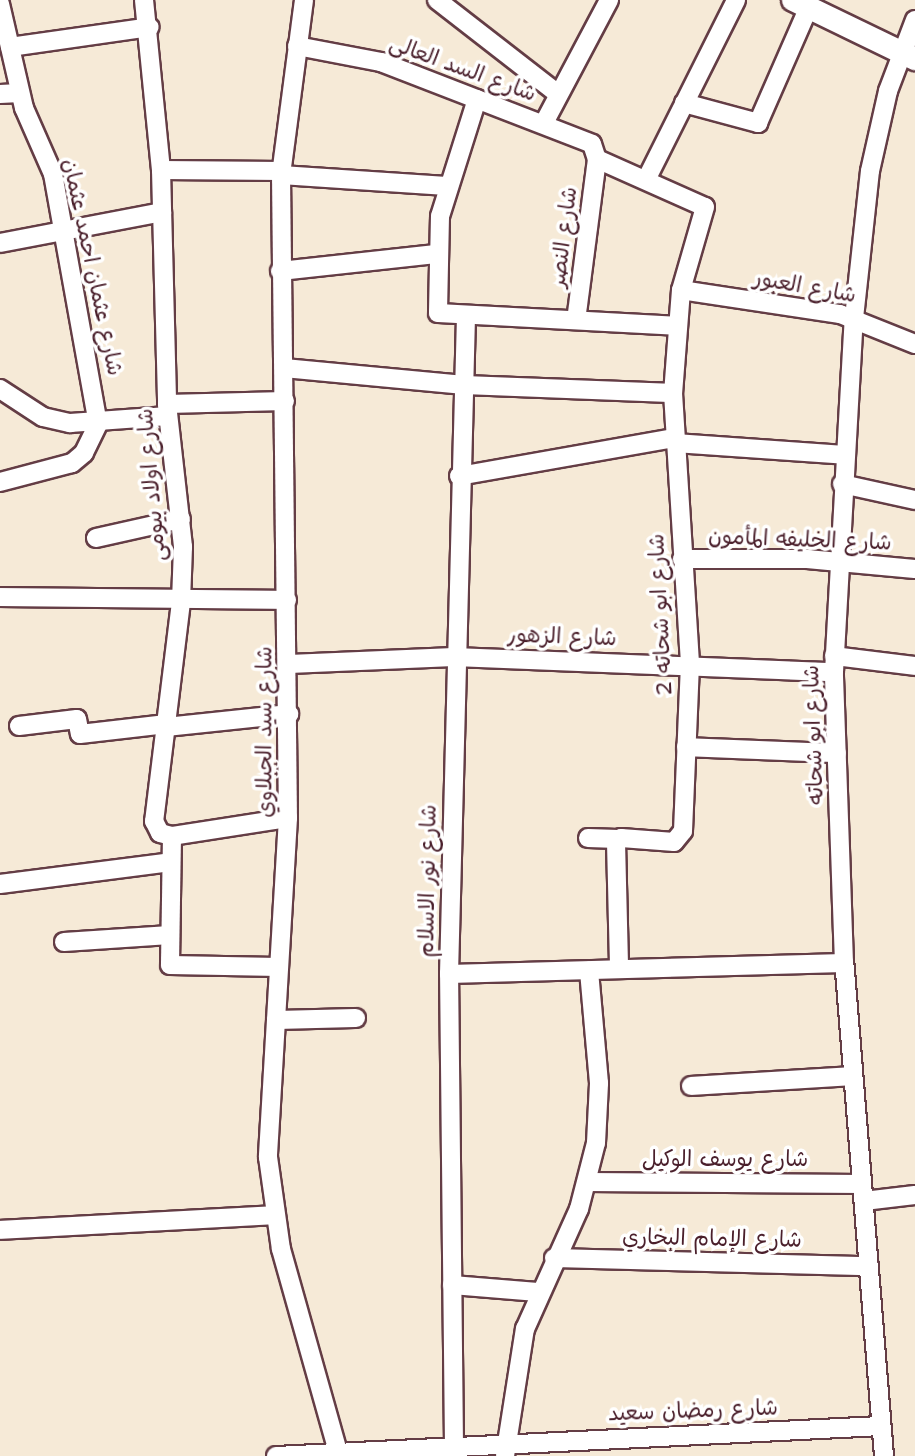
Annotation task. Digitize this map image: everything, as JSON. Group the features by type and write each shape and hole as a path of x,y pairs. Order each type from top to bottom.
{"street":[{"name":"شارع اولاد بيومى","path":"144,0 150,27 161,170 167,410 181,519 181,602 154,821 160,833 172,836"},
{"name":"شارع سيد الجبلاوي","path":"304,0 281,173 280,271 289,664 288,818 268,1157 273,1215 339,1455"},
{"path":"437,0 558,94"},
{"path":"544,123 609,0"},
{"path":"646,180 736,0"},
{"path":"684,103 758,123 801,4 908,55"},
{"name":"شارع عثمان احمد عثمان","path":"0,6 20,93 53,174 98,424"},
{"name":"شارع ابو شحاته","path":"884,1456 844,963 834,664 837,560 854,318 870,171 908,55 915,20"},
{"path":"10,47 150,27"},
{"name":"شارع السد العالى","path":"297,46 381,62 544,123 592,144 597,159 646,180"},
{"path":"0,94 20,93"},
{"path":"477,99 447,186 436,254 436,311 444,316 676,326"},
{"name":"شارع النصر","path":"576,320 597,159"},
{"path":"161,170 281,173 447,186"},
{"name":"شارع ابو شحاته 2","path":"618,839 681,838 690,664 673,393 681,290 705,207 646,180"},
{"path":"0,243 65,228 162,212"},
{"path":"280,271 436,254"},
{"name":"شارع العبور","path":"681,290 854,318 915,344"},
{"name":"شارع نور الاسلام","path":"454,1446 449,974 454,657 466,317"},
{"path":"284,368 464,385 673,393"},
{"path":"0,389 43,417 98,424 167,410 285,401"},
{"path":"0,482 72,463 84,453 98,424"},
{"path":"459,476 675,440 845,455"},
{"path":"842,484 915,500"},
{"path":"96,538 181,519"},
{"name":"شارع الخليفه المأمون","path":"682,559 837,560 915,569"},
{"path":"0,597 181,602 287,600"},
{"name":"شارع الزهور","path":"289,664 454,657 915,666"},
{"path":"19,726 77,719 80,734 289,714"},
{"path":"686,747 837,753"},
{"path":"279,967 172,966 172,836 288,818"},
{"path":"588,838 618,839 619,969"},
{"path":"0,884 171,862"},
{"path":"64,942 170,935"},
{"path":"449,974 844,963"},
{"path":"506,1449 519,1355 538,1292 587,1182 599,1103 589,970"},
{"path":"276,1020 356,1018"},
{"path":"691,1086 853,1076"},
{"name":"شارع يوسف الوكيل","path":"587,1182 915,1195"},
{"path":"0,1230 273,1215"},
{"name":"شارع الإمام البخاري","path":"554,1258 869,1266"},
{"path":"452,1285 538,1292"},
{"name":"شارع رمضان سعيد","path":"276,1456 339,1455 454,1446 506,1449 881,1426"}]}
